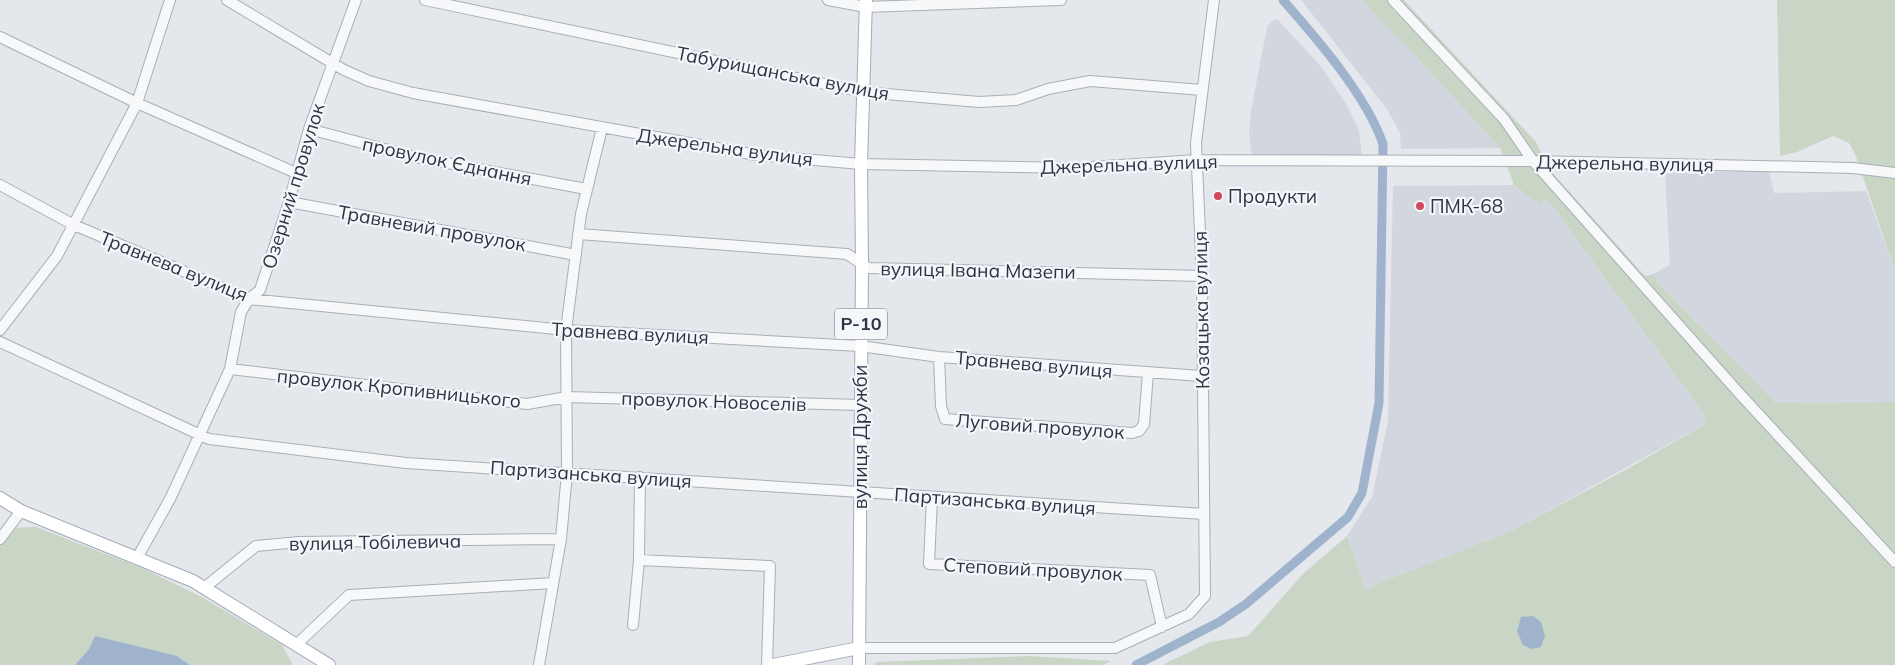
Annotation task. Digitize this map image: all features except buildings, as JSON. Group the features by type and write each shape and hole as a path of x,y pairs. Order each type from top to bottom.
{"main road":[{"name":"вулиця Дружби","path":"859,665 861,164 866,4"},
{"path":"0,498 21,511 137,558 204,588 329,665"},
{"path":"773,665 859,648"}],"street":[{"path":"0,330 57,256 137,103 170,0"},
{"name":"Джерельна вулиця","path":"227,0 344,70 369,80 413,93 756,155 861,164 1076,168 1197,160 1397,160 1853,168 1895,173"},
{"name":"Озерний провулок","path":"137,558 170,499 230,369 241,312 249,299 260,290 289,202 309,129 356,0"},
{"name":"Табурищанська вулиця","path":"425,0 863,92 979,102 1016,100 1048,89 1090,81 1202,90"},
{"path":"828,0 866,4 1061,0"},
{"name":"Козацька вулиця","path":"1162,627 1189,614 1205,596 1201,376 1202,276 1196,143 1214,0"},
{"path":"1393,0 1504,120 1532,161 1739,393 1895,562"},
{"path":"0,37 137,103 296,173"},
{"path":"539,665 561,539 567,472 568,397 566,330 578,234 586,189 602,128"},
{"name":"провулок Єднання","path":"309,129 415,157 586,189"},
{"name":"Травнева вулиця","path":"0,185 74,225 249,299 566,330 860,346 939,357 1201,376"},
{"name":"Травневий провулок","path":"289,202 576,255"},
{"name":"вулиця Івана Мазепи","path":"578,234 846,254 868,268 1202,276"},
{"name":"Партизанська вулиця","path":"0,342 200,436 406,463 860,490 932,498 1204,514"},
{"name":"Луговий провулок","path":"939,357 941,406 945,419 1132,433 1139,431 1144,424 1148,373"},
{"name":"провулок Кропивницького","path":"230,369 527,404 568,397"},
{"name":"провулок Новоселів","path":"568,397 860,405"},
{"path":"632,625 639,560 640,477"},
{"name":"Степовий провулок","path":"932,498 930,564 1150,574 1162,627"},
{"path":"0,539 21,511"},
{"name":"вулиця Тобілевича","path":"204,588 256,546 299,542 561,539"},
{"path":"639,560 770,566 767,665"},
{"path":"296,646 349,595 553,584"},
{"path":"859,648 1115,648 1162,627"}],"shaded area":[{"path":"1301,0 1361,0 1413,53 1500,148 1401,149 1400,133 1387,109"},
{"path":"1277,19 1320,65 1346,104 1359,130 1362,157 1252,156 1249,134 1251,111 1267,27 1272,21"},
{"path":"1769,171 1774,193 1866,191 1895,271 1895,402 1776,403 1658,283 1653,274 1670,265 1665,173"},
{"path":"1514,185 1539,203 1544,200 1551,204 1706,417 1705,424 1511,531 1379,583 1366,590 1347,536 1372,497 1388,421 1393,186"}],"green space":[{"path":"1361,0 1404,0 1536,142 1550,170 1645,276 1653,274 1658,283 1776,403 1895,402 1895,665 1162,665 1210,642 1248,636 1303,574 1347,536 1366,590 1379,583 1511,531 1629,468 1705,424 1706,417 1551,204 1544,200 1539,204 1514,185 1500,148 1413,53"},
{"path":"1777,0 1895,0 1895,271 1856,156 1849,143 1833,136 1797,152 1780,156"},
{"path":"36,527 142,568 200,596 282,645 293,665 190,665 177,656 89,649 75,665 0,665 0,546 15,528"},
{"path":"1028,656 1111,661 1103,665 874,665 876,662"}],"water":[{"path":"1533,616 1541,622 1545,636 1541,647 1532,649 1523,645 1517,631 1521,617"},
{"path":"95,636 177,656 190,665 75,665 89,649"}],"waterway":[{"path":"1136,665 1219,622 1246,604 1348,517 1362,493 1379,403 1383,144 1375,125 1353,87 1326,50 1283,0"}],"place":[{"name":"Продукти","path":"1218,196"},
{"name":"ПМК-68","path":"1420,206"}]}
